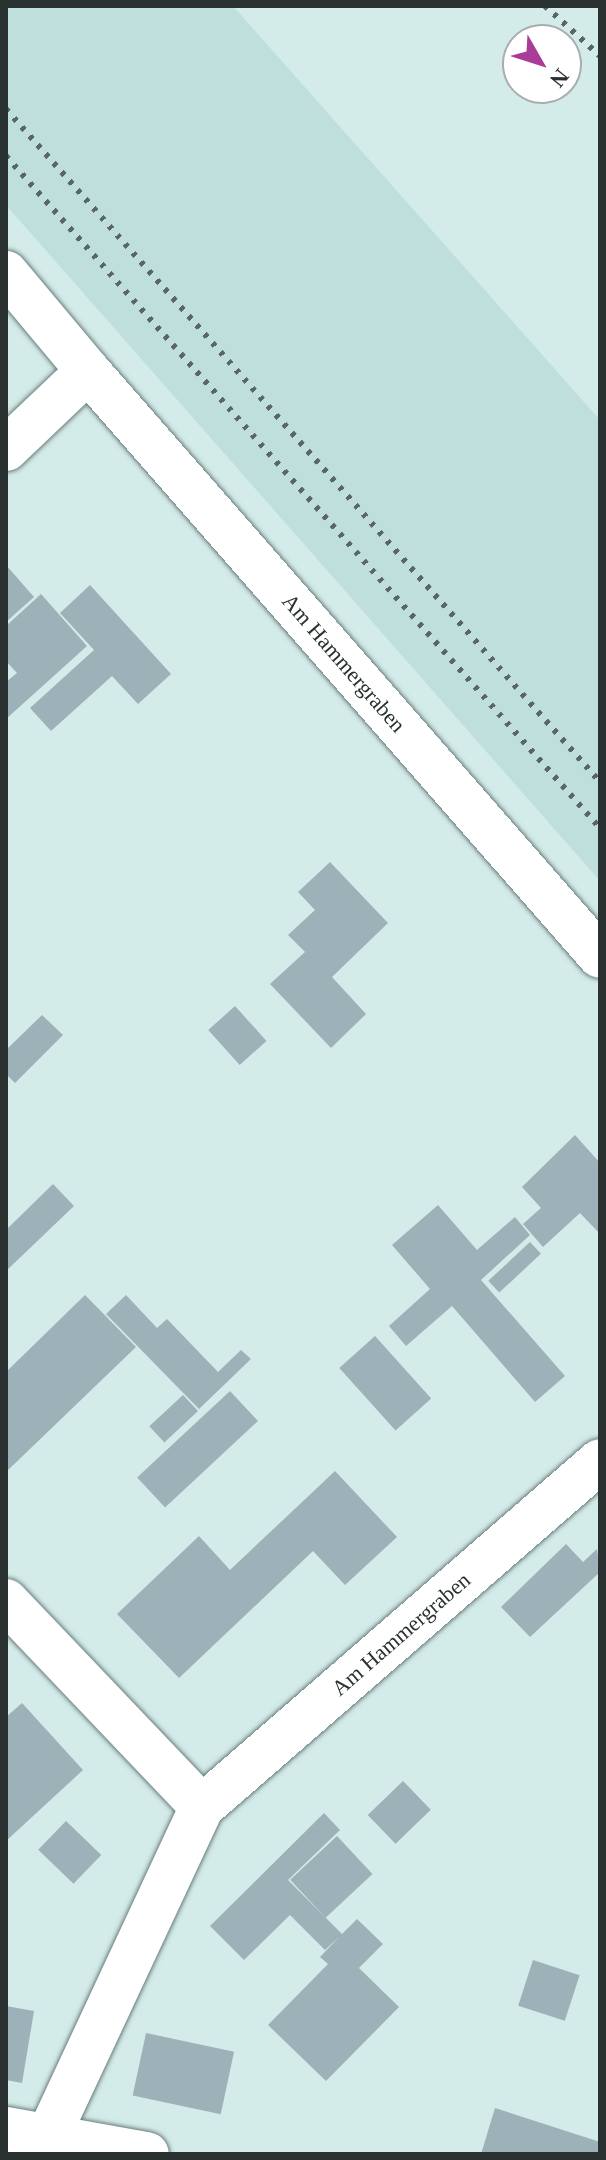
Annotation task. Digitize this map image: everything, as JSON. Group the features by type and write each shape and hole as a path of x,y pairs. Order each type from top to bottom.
{"street":[{"name":"Am Hammergraben","path":"6,273 88,371 600,956"},
{"path":"6,449 88,371"},
{"name":"Am Hammergraben","path":"44,2145 202,1807 600,1461"},
{"path":"6,1601 202,1807"},
{"path":"6,2129 44,2145 147,2154"}],"shaded area":[{"path":"6,6 233,6 600,420 600,881 6,205"}],"building":[{"path":"6,565 34,597 6,622"},
{"path":"90,585 171,674 138,704 112,676 51,731 30,708 94,650 60,613"},
{"path":"41,594 87,646 6,719 6,682 17,673 6,661 6,626"},
{"path":"330,862 388,923 332,977 366,1014 331,1048 270,984 305,952 288,935 315,910 298,892"},
{"path":"235,1006 266,1041 240,1065 208,1030"},
{"path":"42,1015 63,1035 15,1083 6,1074 6,1050"},
{"path":"575,1135 600,1163 600,1234 580,1213 543,1247 523,1224 541,1208 522,1187"},
{"path":"53,1184 74,1206 6,1271 6,1230"},
{"path":"438,1205 477,1250 515,1217 530,1235 481,1280 565,1376 535,1402 452,1306 406,1346 389,1326 430,1289 392,1245"},
{"path":"530,1242 541,1254 499,1293 488,1281"},
{"path":"85,1295 136,1347 6,1472 6,1372"},
{"path":"126,1295 157,1328 167,1319 218,1372 241,1350 251,1359 199,1409 106,1314"},
{"path":"375,1336 431,1398 396,1431 339,1368"},
{"path":"230,1391 258,1421 165,1508 137,1478"},
{"path":"183,1395 198,1411 164,1442 149,1426"},
{"path":"335,1471 397,1537 345,1585 313,1551 179,1678 117,1614 199,1536 230,1570"},
{"path":"566,1544 583,1562 597,1549 600,1572 530,1637 501,1607"},
{"path":"22,1703 83,1770 6,1841 6,1717"},
{"path":"403,1781 431,1810 396,1844 368,1815"},
{"path":"324,1813 340,1830 288,1880 342,1934 357,1919 383,1944 359,1968 399,2007 326,2081 268,2025 328,1964 320,1957 339,1937 325,1950 290,1915 244,1960 210,1926"},
{"path":"66,1821 101,1855 73,1884 38,1850"},
{"path":"337,1836 372,1874 326,1918 290,1880"},
{"path":"533,1960 580,1975 565,2021 518,2006"},
{"path":"6,2006 34,2011 22,2083 6,2080"},
{"path":"146,2033 234,2052 221,2114 133,2096"},
{"path":"495,2108 600,2142 600,2154 481,2154"}],"railway":[{"path":"545,6 600,56"},
{"path":"6,109 600,782"},
{"path":"6,156 600,828"}]}
